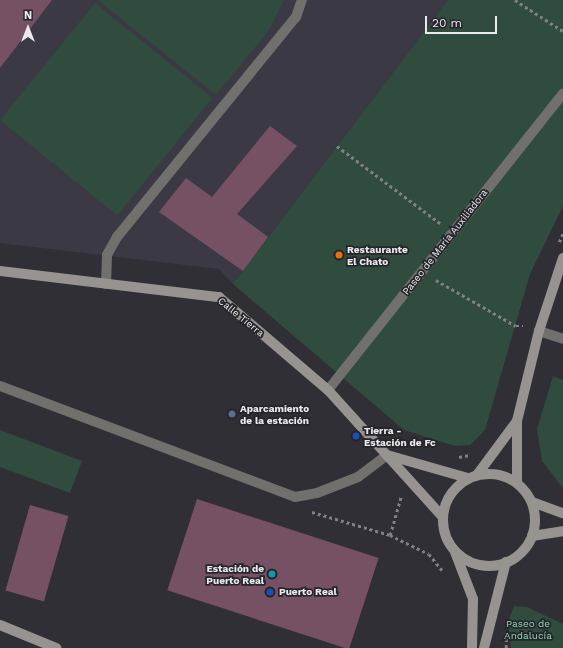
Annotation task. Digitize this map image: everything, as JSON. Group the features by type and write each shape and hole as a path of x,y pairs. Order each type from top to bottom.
{"street":[{"path":"106,284 107,256 117,237 296,17 302,0"},
{"name":"Paseo de María Auxiliadora","path":"328,390 563,94"},
{"path":"517,483 517,421 539,331 563,258"},
{"name":"Calle Tierra","path":"0,271 219,297 328,390 442,516"},
{"path":"539,331 563,339"},
{"path":"0,386 295,497 317,493 358,477 387,455 473,477"},
{"path":"473,477 517,421"},
{"path":"472,648 474,599 455,552 445,535 442,516 455,487 473,477 491,474 517,483 532,502 563,513"},
{"path":"455,552 479,565 506,562 522,552 532,536 532,502"},
{"path":"532,536 563,530"},
{"path":"484,648 495,600 506,562"},
{"path":"0,625 56,648"}],"path":[{"path":"515,0 563,31"},
{"path":"337,146 453,233"},
{"path":"557,247 563,233"},
{"path":"423,270 462,297 516,326 525,326"},
{"path":"524,333 526,321"},
{"path":"454,458 473,454"},
{"path":"390,535 407,477"}],"shaded area":[{"path":"0,0 448,0 233,284 219,269 0,243"}],"green space":[{"path":"98,0 284,0 269,30 216,95"},
{"path":"448,0 563,0 563,206 530,274 485,430 470,445 455,446 404,430 233,284"},
{"path":"95,3 212,98 117,215 0,120"},
{"path":"553,376 563,380 563,488 542,461 537,429"},
{"path":"0,430 82,461 70,493 0,467"},
{"name":"Paseo de Andalucía","path":"514,606 527,607 563,624 563,648 511,648 508,622"}],"building":[{"path":"0,0 52,0 0,68"},
{"path":"270,126 297,146 237,214 268,237 243,271 159,212 186,178 212,197"},
{"name":"Estación de Puerto Real","path":"197,499 379,558 349,648 345,648 167,590"},
{"path":"30,505 68,516 44,602 5,591"}],"place":[{"name":"Restaurante El Chato","path":"339,255"},
{"name":"Aparcamiento de la estación","path":"232,414"},
{"name":"Tierra - Estación de Fc","path":"356,436"},
{"name":"Estación de Puerto Real","path":"272,574"},
{"name":"Puerto Real","path":"270,592"}]}
